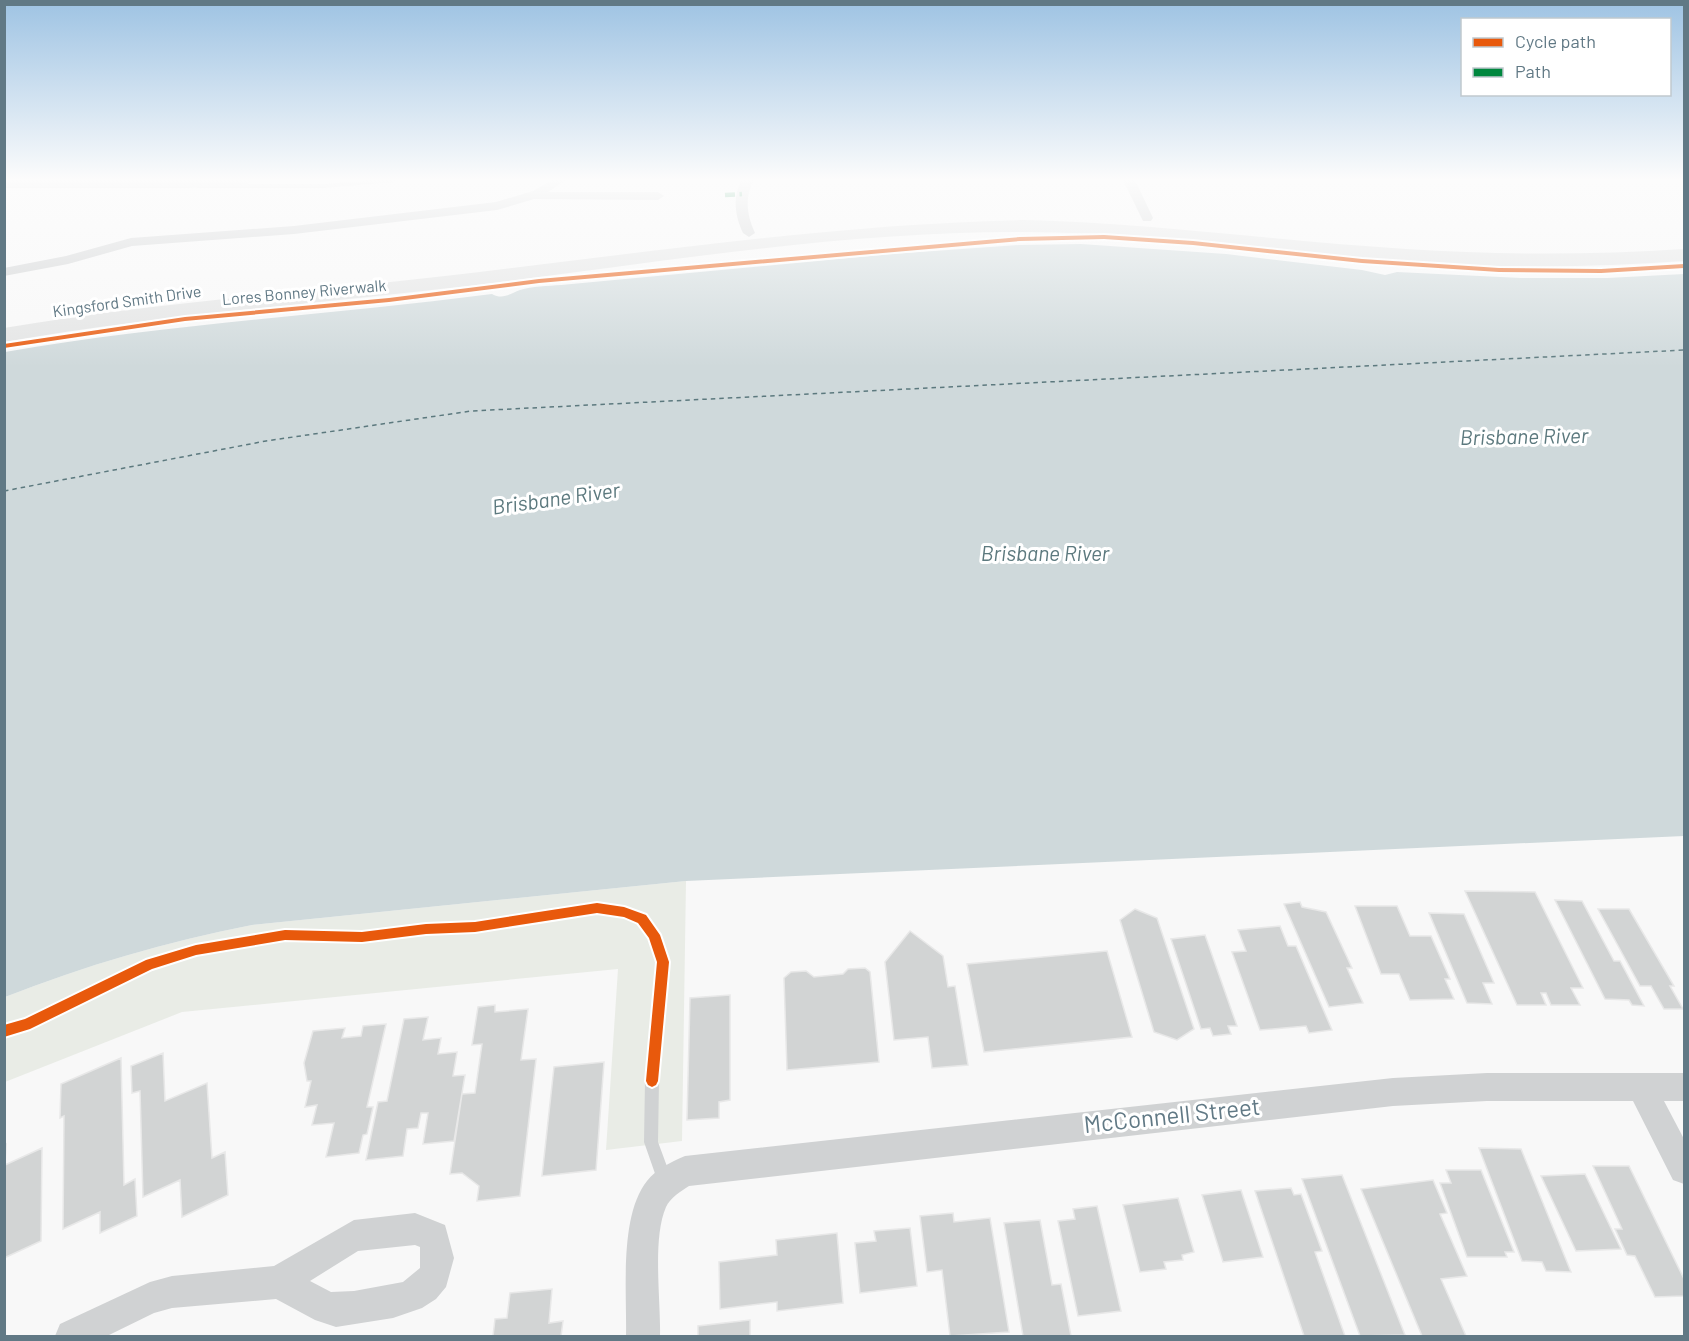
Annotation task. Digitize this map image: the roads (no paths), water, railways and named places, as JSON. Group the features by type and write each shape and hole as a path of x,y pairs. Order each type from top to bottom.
{"highway":[{"name":"Kingsford Smith Drive","path":"4,320 152,296 413,272 666,243"},
{"name":"Kingsford Smith Drive","path":"4,335 170,309 370,291 773,243"},
{"name":"Kingsford Smith Drive","path":"1270,243 1475,260 1584,261 1684,255"},
{"name":"Kingsford Smith Drive","path":"1417,243 1572,246 1636,243"}],"street":[{"path":"4,272 63,261 129,243"},
{"name":"McConnell Street","path":"665,1183 685,1171 706,1167 1393,1092 1487,1087 1684,1087"},
{"path":"1641,1087 1684,1169"},
{"path":"643,1336 647,1224 652,1201 665,1183"},
{"path":"72,1336 150,1298 172,1292 278,1282"}],"lane":[{"path":"652,1081 651,1142 665,1183"}],"water":[{"name":"Brisbane River","path":"1081,244 1226,254 1362,270 1385,275 1397,272 1521,278 1607,278 1684,274 1684,836 686,881 252,925 127,955 5,997 5,352 187,327 492,294 503,296 540,286 892,254 1019,245"}]}
